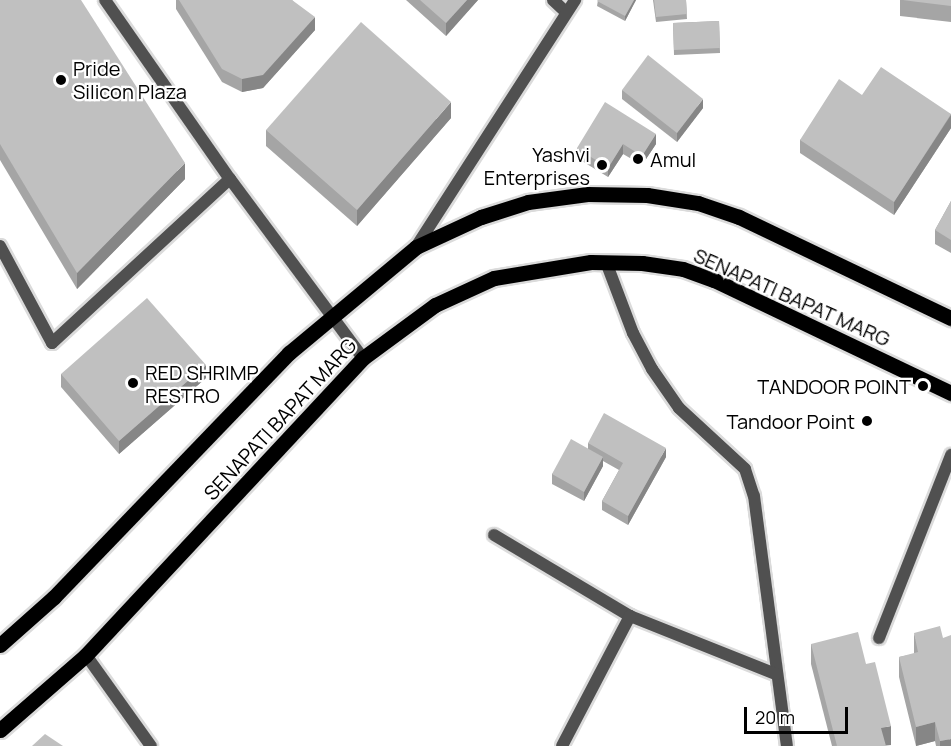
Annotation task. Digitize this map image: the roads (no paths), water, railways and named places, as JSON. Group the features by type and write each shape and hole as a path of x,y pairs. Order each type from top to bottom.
{"main road":[{"name":"SENAPATI BAPAT MARG","path":"0,645 48,602 289,353 416,247 452,227 528,202 587,194 648,195 698,203 739,217 951,318"},
{"name":"SENAPATI BAPAT MARG","path":"0,730 86,655 363,358 435,305 494,278 606,262 674,267 714,280 951,393"}],"street":[{"path":"105,0 230,179 363,358"},
{"path":"553,0 566,12"},
{"path":"416,247 575,0"},
{"path":"0,246 51,343 230,179"},
{"path":"606,262 633,333 652,369 679,408 745,469 754,496 787,746"},
{"path":"879,638 951,455"},
{"path":"494,535 630,616 776,674"},
{"path":"562,746 630,616"},
{"path":"86,655 151,746"}],"place":[{"name":"Pride Silicon Plaza","path":"61,80"},
{"name":"Amul","path":"638,159"},
{"name":"Yashvi Enterprises","path":"602,165"},
{"name":"RED SHRIMP RESTRO","path":"133,383"},
{"name":"TANDOOR POINT","path":"923,386"},
{"name":"Tandoor Point","path":"867,421"}]}
